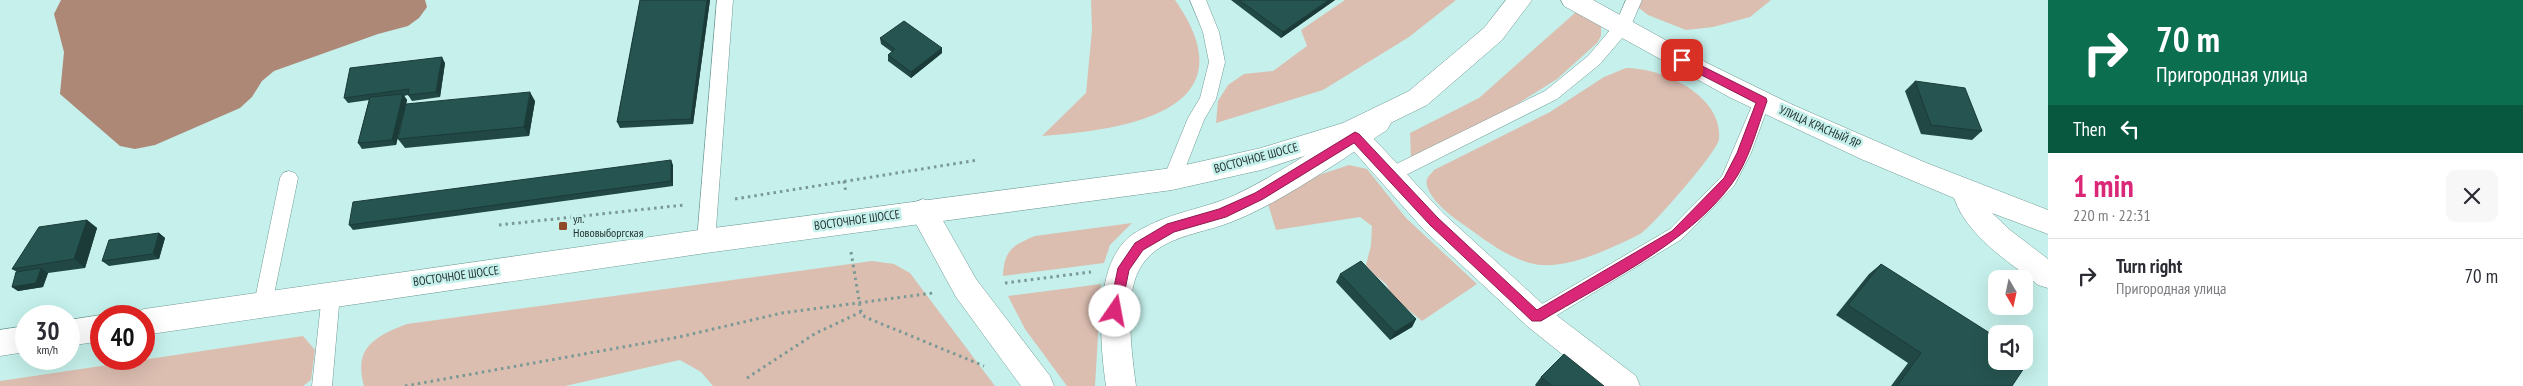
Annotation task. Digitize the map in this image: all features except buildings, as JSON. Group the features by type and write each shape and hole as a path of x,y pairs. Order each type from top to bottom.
{"street":[{"path":"1121,386 1117,360 1115,311 1124,268 1139,246 1171,228 1222,214 1259,196 1353,134 1418,98 1493,34 1520,0"},
{"name":"УЛИЦА КРАСНЫЙ ЯР","path":"1573,0 1623,26 1696,69 1762,101 1966,192 2048,222"},
{"name":"ВОСТОЧНОЕ ШОССЕ","path":"155,320 706,241 1172,179 1261,159 1353,134"},
{"path":"1353,134 1434,222 1536,317 1624,386"},
{"path":"1966,192 1969,203 1981,220 2048,276"},
{"path":"923,211 979,308 1039,386"},
{"path":"0,343 15,341"}],"lane":[{"path":"706,241 725,0"},
{"path":"1172,179 1196,118 1208,99 1217,62 1211,32 1198,0"},
{"path":"1390,175 1551,95 1594,60 1623,26 1634,0"},
{"path":"1536,317 1676,234 1728,181 1742,153 1762,101"},
{"path":"263,304 289,178"},
{"path":"322,386 331,294"}],"path":[{"path":"499,225 710,202 978,160"},
{"path":"844,181 860,312 865,317 986,368"},
{"path":"1005,282 1096,272"},
{"path":"405,386 679,337 782,313 859,305 936,293"},
{"path":"747,378 816,332 860,312"}],"shaded area":[{"path":"61,0 425,0 427,7 419,18 408,26 378,34 274,71 262,81 252,97 240,108 155,145 135,149 120,146 60,94 64,52 54,14"},
{"path":"1091,0 1175,0 1195,38 1199,68 1189,91 1168,108 1141,120 1108,128 1042,136 1086,93 1092,30"},
{"path":"1345,0 1456,0 1409,37 1323,90 1216,123 1218,101 1228,85 1244,74 1273,71 1307,46 1301,30"},
{"path":"1629,0 1771,0 1750,17 1713,27 1686,30 1648,15"},
{"path":"1576,12 1601,15 1601,36 1597,43 1557,79 1503,113 1411,159 1410,133 1479,98"},
{"path":"1626,68 1656,73 1688,87 1701,97 1711,109 1718,123 1719,139 1708,158 1684,188 1640,234 1606,250 1567,263 1543,265 1531,263 1520,260 1497,248 1448,213 1432,196 1427,179 1434,170 1550,112 1604,77"},
{"path":"1349,165 1367,169 1406,218 1477,284 1422,321 1394,298 1386,284 1366,265 1371,245 1372,226 1360,217 1276,230 1268,204 1316,176"},
{"path":"1132,223 1110,245 1104,263 1003,276 1005,260 1011,250 1021,242 1035,236"},
{"path":"872,261 894,264 910,273 995,386 713,386 701,372 680,360 565,386 364,386 361,373 365,352 370,345 386,333 407,324"},
{"path":"1101,284 1095,386 1067,386 1025,329 1008,296"},
{"path":"303,336 315,350 311,380 303,386 0,386 0,381 90,368 90,370 155,370 155,358"}],"place":[{"name":"ул. Нововыборгская","path":"563,226"}],"route":[{"path":"1115,311 1124,268 1139,246 1171,228 1222,214 1259,196 1355,137 1434,222 1536,317 1676,234 1728,181 1742,153 1762,101 1696,69 1682,60"}]}
